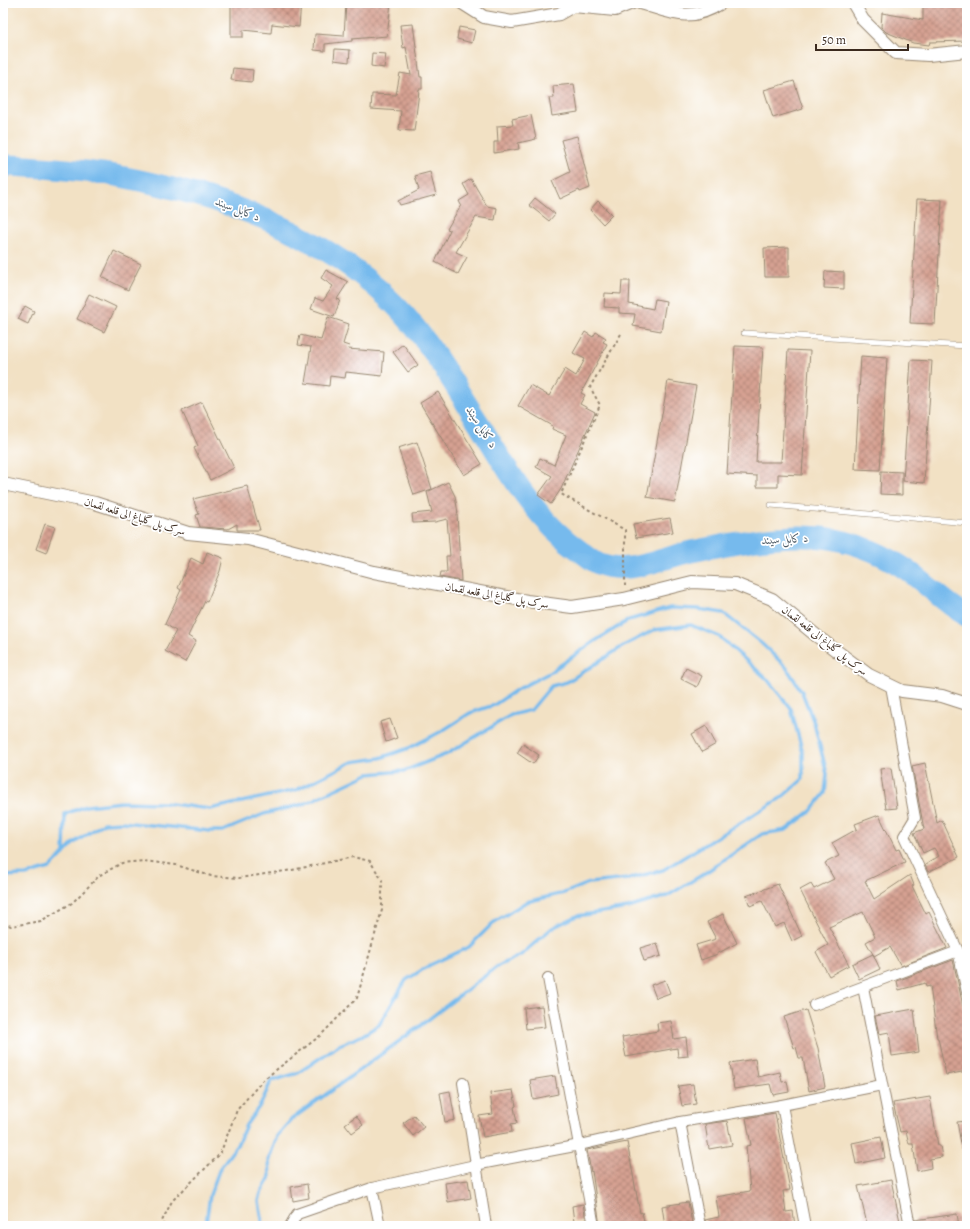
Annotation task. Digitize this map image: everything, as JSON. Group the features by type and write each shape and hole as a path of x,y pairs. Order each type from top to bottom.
{"street":[{"path":"462,3 484,17 512,22 559,14 572,6 615,10 632,3"},
{"path":"640,3 688,16 714,8 721,3"},
{"path":"854,3 863,20 896,53 928,56 967,51"},
{"name":"سرک پل گلباغ الی قلعه لقمان","path":"3,484 95,503 188,533 248,539 374,572 527,601 572,606 624,599 692,582 735,584 772,599 818,637 869,675 902,691 942,696 967,704"},
{"path":"891,686 915,818 904,836 958,951 967,992"},
{"path":"814,1005 958,951"},
{"path":"548,978 594,1226"},
{"path":"862,987 910,1226"},
{"path":"462,1083 486,1226"},
{"path":"290,1226 297,1214 372,1188 475,1165 580,1145 680,1122 782,1105 882,1085"},
{"path":"782,1105 805,1226"},
{"path":"680,1122 700,1226"},
{"path":"372,1188 380,1226"}],"lane":[{"path":"744,333 967,346"},
{"path":"771,505 967,523"}],"path":[{"path":"621,334 590,387 600,405 561,494 625,530 624,599"},
{"path":"3,923 11,926 41,920 72,903 100,875 122,863 144,861 176,865 211,876 239,878 292,870 353,857 370,861 382,880 382,910 357,998 321,1035 263,1080 237,1110 220,1154 172,1201 162,1221 164,1226"}],"building":[{"path":"231,3 301,3 299,27 272,24 271,33 243,30 243,37 231,37"},
{"path":"346,3 391,3 387,36 352,39 352,41 325,44 325,51 314,50 315,34 344,36"},
{"path":"923,3 967,3 967,41 930,42 929,45 913,43 886,32 881,27 882,13 923,20"},
{"path":"413,24 420,77 422,77 422,89 419,89 414,131 399,130 401,111 371,109 372,94 396,95 400,73 411,75 406,47 403,48 400,25"},
{"path":"459,27 475,30 472,43 457,39"},
{"path":"335,49 350,50 349,62 334,60"},
{"path":"372,53 386,54 384,68 371,66"},
{"path":"233,68 253,70 252,82 231,80"},
{"path":"794,81 803,109 773,118 764,90"},
{"path":"574,84 578,112 552,116 549,98 554,98 553,86"},
{"path":"531,115 536,139 518,143 519,149 494,153 494,142 498,142 497,126 513,125 512,119"},
{"path":"577,136 590,188 580,192 579,190 560,199 552,181 570,172 561,140"},
{"path":"430,172 436,195 400,205 398,201 419,190 415,176"},
{"path":"471,179 487,206 497,208 495,220 476,217 456,252 467,257 458,274 435,262 450,230 447,229 461,205 459,201 469,195 463,184"},
{"path":"535,198 555,214 549,221 529,205"},
{"path":"917,199 942,200 935,324 910,323"},
{"path":"598,201 612,215 603,224 590,210"},
{"path":"789,247 789,277 765,277 764,248"},
{"path":"114,251 141,264 128,290 102,277"},
{"path":"326,270 348,282 337,299 340,300 334,317 311,309 315,298 323,301 333,286 321,278"},
{"path":"825,271 844,272 844,289 824,288"},
{"path":"622,281 630,281 629,304 653,309 655,299 666,301 661,331 633,326 635,314 619,313 619,308 604,307 605,293 621,294"},
{"path":"89,294 116,307 104,332 77,319"},
{"path":"25,306 34,311 28,324 18,319"},
{"path":"328,317 349,324 343,344 349,346 348,349 384,352 382,376 346,372 345,378 330,376 329,386 305,383 311,347 298,345 300,335 321,340"},
{"path":"585,332 593,337 596,332 606,338 603,342 607,344 581,393 585,395 580,404 595,412 561,489 551,504 538,495 552,476 536,467 540,458 554,465 566,435 552,429 553,426 518,406 530,385 549,396 565,369 576,376 585,359 573,353"},
{"path":"403,344 418,365 408,372 393,352"},
{"path":"735,346 763,347 756,462 781,462 788,350 810,351 802,475 778,474 778,487 757,487 757,476 727,474"},
{"path":"861,356 887,358 880,470 855,469"},
{"path":"911,360 932,361 924,483 903,481"},
{"path":"668,381 696,386 675,502 647,497"},
{"path":"438,392 482,464 464,475 420,403"},
{"path":"202,402 234,468 210,480 194,448 198,446 182,411"},
{"path":"417,442 432,489 414,495 398,448"},
{"path":"881,471 902,472 902,495 880,494"},
{"path":"448,482 455,496 458,513 461,581 440,577 441,572 447,572 446,556 450,556 447,519 435,522 413,523 412,514 432,512 427,492"},
{"path":"247,486 260,530 237,530 237,524 228,529 200,527 196,515 199,514 193,499"},
{"path":"670,518 673,532 636,538 633,524"},
{"path":"45,524 55,527 46,553 36,549"},
{"path":"207,552 223,558 220,571 207,602 205,601 188,636 196,641 185,662 165,651 176,631 165,624 181,590 178,588 191,558 203,564"},
{"path":"686,668 702,676 697,687 681,679"},
{"path":"390,719 397,738 386,742 380,722"},
{"path":"706,726 716,744 702,752 692,734"},
{"path":"523,744 539,755 533,764 517,753"},
{"path":"925,763 937,823 942,820 959,857 928,872 925,865 939,856 934,848 923,853 914,833 924,829 912,766"},
{"path":"891,768 897,808 886,809 880,769"},
{"path":"879,815 896,850 899,849 905,862 865,881 874,899 910,875 914,885 912,886 926,914 929,912 947,948 901,966 890,947 874,956 866,942 875,937 863,912 829,927 849,965 829,976 816,952 828,945 800,890 811,884 814,889 834,879 825,863 839,856 832,843 857,829 855,824"},
{"path":"778,884 802,936 792,941 784,923 775,927 762,901 750,906 746,896"},
{"path":"723,914 737,943 715,955 701,960 696,945 716,939 707,922"},
{"path":"657,943 661,956 644,961 640,948"},
{"path":"873,954 880,969 859,979 852,964"},
{"path":"953,960 965,1015 967,1014 967,1071 946,1075 937,1038 930,986 926,987 925,983 899,990 897,981"},
{"path":"665,980 670,993 656,998 651,985"},
{"path":"542,1006 545,1027 526,1029 524,1008"},
{"path":"914,1009 919,1052 892,1056 889,1032 879,1034 875,1016"},
{"path":"806,1010 818,1048 825,1087 809,1091 803,1058 799,1058 796,1047 794,1048 784,1017"},
{"path":"671,1021 674,1039 686,1037 688,1056 678,1057 677,1048 626,1057 622,1037 658,1031 657,1023"},
{"path":"755,1059 758,1077 780,1072 782,1082 787,1081 789,1092 773,1095 770,1084 734,1089 730,1063"},
{"path":"555,1076 558,1094 533,1099 530,1080"},
{"path":"693,1084 696,1104 682,1106 678,1086"},
{"path":"513,1090 517,1123 511,1124 512,1132 483,1137 479,1116 493,1114 490,1093"},
{"path":"450,1091 455,1120 445,1122 440,1093"},
{"path":"930,1097 938,1146 940,1146 942,1157 930,1159 931,1168 917,1171 913,1144 909,1144 906,1131 900,1132 893,1103"},
{"path":"775,1113 790,1190 783,1191 786,1212 793,1211 795,1226 706,1226 705,1220 719,1217 716,1197 750,1191 746,1146 751,1145 746,1118"},
{"path":"414,1115 424,1127 413,1136 403,1123"},
{"path":"356,1116 363,1125 352,1133 345,1124"},
{"path":"727,1121 732,1145 709,1149 705,1124"},
{"path":"967,1121 967,1149 962,1149 957,1122"},
{"path":"881,1137 885,1158 856,1164 852,1143"},
{"path":"627,1142 640,1213 642,1212 645,1226 600,1226 592,1171 591,1172 587,1150"},
{"path":"468,1180 471,1198 448,1202 445,1183"},
{"path":"891,1180 901,1226 872,1226 871,1223 867,1224 858,1186"},
{"path":"307,1184 309,1198 293,1201 291,1187"},
{"path":"688,1202 692,1223 665,1226 662,1206"},
{"path":"583,1204 586,1220 574,1222 572,1206"},
{"path":"957,1214 959,1226 916,1226 915,1220"}],"waterway":[{"name":"د کابل سيند","path":"3,165 58,168 113,175 191,193 266,219 301,236 335,256 367,280 409,320 431,349 512,476 536,509 549,525 564,539 591,560 599,564 621,568 633,567 689,552 723,545 779,537 798,536 833,539 862,547 890,560 907,570 967,616"},
{"path":"64,854 65,814 86,806 122,802 164,803 210,809 296,790 352,762 380,758 409,748 442,731 470,713 494,705 516,690 549,673 595,641 629,620 670,608 698,609 723,613 761,643 786,667 802,692 814,723 827,774 825,793 811,811 786,830 762,834 702,875 667,896 628,908 577,916 552,928 521,955 498,966 416,1029 292,1119 277,1136 269,1159 270,1177 261,1193 259,1201 263,1226"},
{"path":"3,876 26,875 50,868 74,843 104,823 122,822 223,831 264,814 304,804 368,774 404,771 447,754 511,715 531,710 551,686 567,682 625,645 654,630 691,625 720,637 767,679 791,709 803,753 803,779 781,798 663,870 628,879 589,883 564,893 526,902 493,923 469,947 430,965 406,980 379,1025 361,1036 339,1045 298,1073 271,1081 261,1104 246,1125 237,1145 220,1168 210,1195 206,1223 208,1226"}]}
